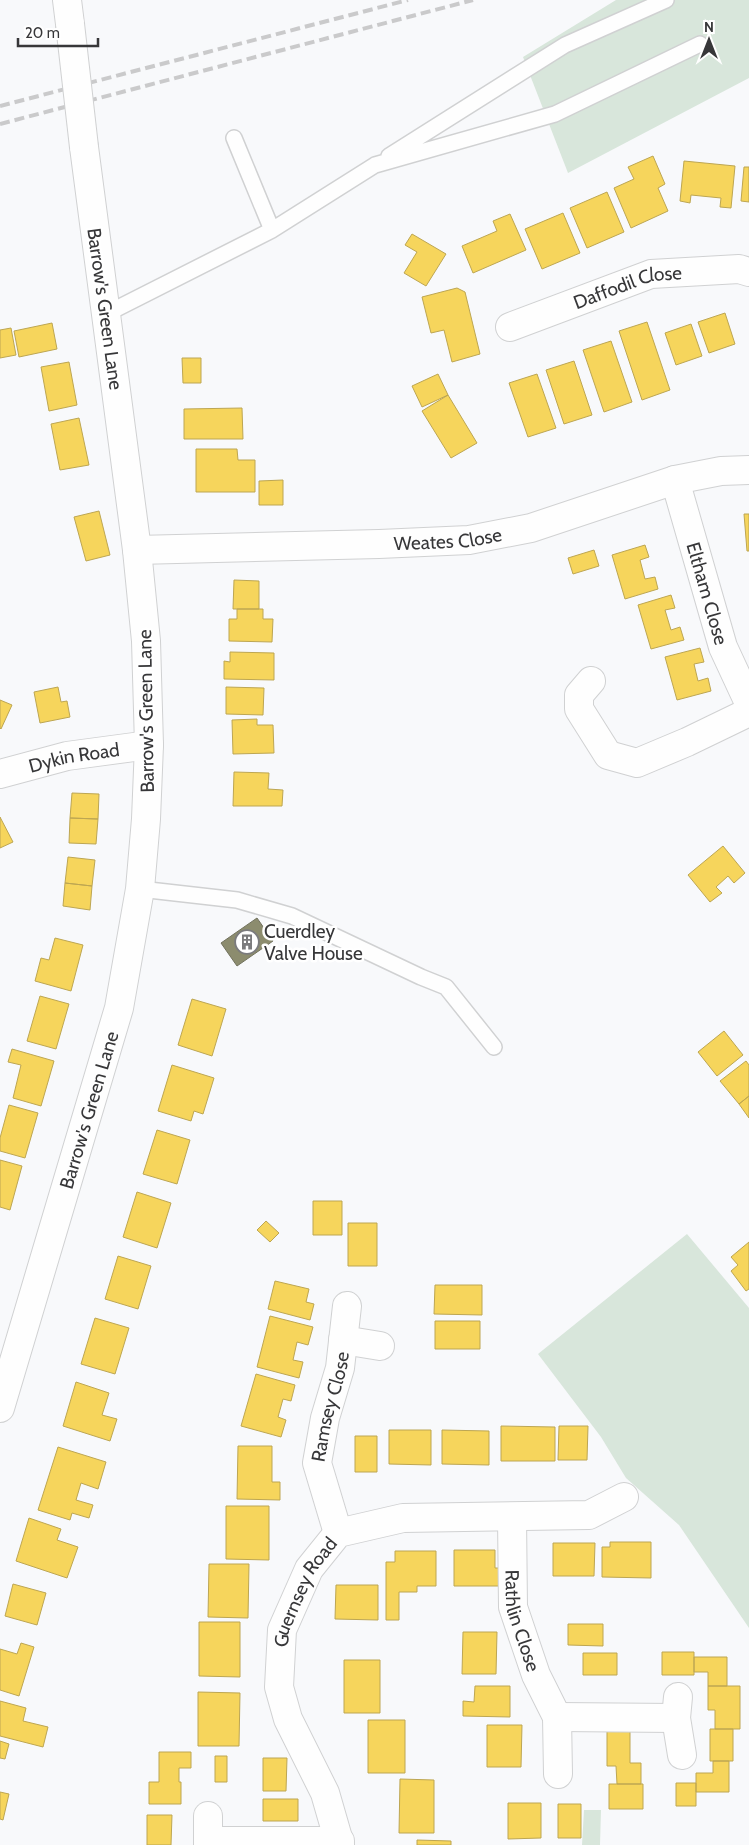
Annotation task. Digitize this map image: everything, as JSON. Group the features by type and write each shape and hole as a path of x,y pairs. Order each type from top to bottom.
{"street":[{"name":"Barrow's Green Lane","path":"0,1408 119,1008 140,889 146,819 149,745 146,641 137,550 84,147 69,12"},
{"name":"Daffodil Close","path":"510,326 652,274 739,269 749,272"},
{"name":"Weates Close","path":"137,550 469,540 531,528 675,480 721,471 749,470"},
{"name":"Eltham Close","path":"675,480 724,648 749,703"},
{"path":"591,681 579,695 579,709 608,755 637,763 688,742 749,712"},
{"name":"Dykin Road","path":"0,774 67,756 149,745"},
{"name":"Ramsey Close","path":"338,1533 317,1463 325,1418 340,1368 347,1306"},
{"path":"343,1340 380,1346"},
{"name":"Guernsey Road","path":"340,1843 325,1793 288,1719 279,1687 282,1630 309,1569 338,1533 403,1518 589,1515 624,1496"},
{"name":"Rathlin Close","path":"512,1517 513,1607 536,1675 557,1717 558,1774"},
{"path":"557,1717 677,1708 682,1755"},
{"path":"208,1834 340,1843"}],"lane":[{"path":"106,314 272,230 565,46 666,0"},
{"path":"375,164 555,114 700,44"},
{"path":"234,138 272,230"},
{"path":"140,889 238,900 292,916 446,987 494,1047"}],"shaded area":[{"path":"616,0 749,0 749,78 568,173 523,57"},
{"path":"687,1234 749,1308 749,1628 679,1525 626,1478 601,1437 538,1354"},
{"path":"584,1810 601,1810 600,1845 582,1845"}],"building: Homes":[{"path":"653,156 665,184 658,188 668,211 631,228 614,188 634,179 628,167"},
{"path":"684,161 735,166 731,208 720,207 721,198 691,195 690,203 680,201"},
{"path":"744,167 749,167 749,202 741,201"},
{"path":"607,192 624,232 587,248 570,208"},
{"path":"563,213 580,253 542,269 525,229"},
{"path":"510,214 526,250 473,273 462,246 497,231 493,221"},
{"path":"412,234 446,254 426,286 404,273 417,252 405,245"},
{"path":"457,288 465,292 480,354 452,362 444,330 431,333 422,297"},
{"path":"725,313 735,344 709,353 698,322"},
{"path":"647,322 670,390 642,400 619,331"},
{"path":"52,323 57,349 19,357 14,331"},
{"path":"691,324 702,356 676,365 665,333"},
{"path":"11,328 16,355 0,358 0,330"},
{"path":"611,341 632,402 604,412 583,350"},
{"path":"182,358 201,358 201,383 183,383"},
{"path":"574,361 592,415 564,424 546,370"},
{"path":"69,362 77,405 49,411 41,367"},
{"path":"438,374 448,395 422,407 412,386"},
{"path":"537,374 556,428 528,437 509,383"},
{"path":"448,395 477,443 451,458 422,411"},
{"path":"242,408 243,439 184,439 184,409"},
{"path":"79,418 89,465 60,470 51,424"},
{"path":"196,449 237,449 238,460 255,460 255,492 196,492"},
{"path":"283,480 283,505 259,505 259,481"},
{"path":"99,511 110,555 86,561 74,517"},
{"path":"744,514 749,514 749,551 747,551"},
{"path":"645,545 649,557 640,560 645,579 655,577 658,589 625,599 612,555"},
{"path":"594,550 599,566 573,574 568,558"},
{"path":"234,580 259,581 259,609 233,609"},
{"path":"671,595 675,608 665,610 671,630 680,627 684,640 651,649 638,605"},
{"path":"237,609 263,609 263,619 273,619 272,642 229,641 229,619 237,619"},
{"path":"700,648 704,662 694,664 698,681 708,678 711,691 677,700 665,657"},
{"path":"230,652 274,653 274,680 224,679 224,661 230,662"},
{"path":"58,687 61,702 67,701 70,717 40,723 34,692"},
{"path":"226,687 264,688 263,715 226,714"},
{"path":"0,700 12,705 1,729 0,728"},
{"path":"257,719 257,725 273,725 274,753 233,754 232,720"},
{"path":"234,772 269,773 268,789 283,790 282,806 233,806"},
{"path":"72,793 99,794 98,819 70,818"},
{"path":"0,817 13,842 0,848"},
{"path":"70,818 98,819 96,844 69,843"},
{"path":"723,846 745,873 734,883 728,876 716,887 722,893 710,902 688,875"},
{"path":"68,857 95,860 92,886 65,883"},
{"path":"65,883 92,886 90,910 63,906"},
{"path":"55,938 83,945 71,991 35,981 41,958 49,960"},
{"path":"40,996 69,1004 56,1049 27,1041"},
{"path":"192,999 226,1009 212,1056 178,1045"},
{"path":"724,1031 743,1055 717,1076 698,1052"},
{"path":"12,1049 54,1061 41,1106 13,1098 21,1065 8,1062"},
{"path":"746,1061 749,1065 749,1096 739,1104 720,1081"},
{"path":"172,1065 214,1078 203,1114 194,1111 191,1121 158,1111"},
{"path":"749,1096 749,1118 739,1104"},
{"path":"9,1105 38,1113 25,1158 0,1151 0,1138"},
{"path":"157,1130 190,1140 177,1184 143,1174"},
{"path":"0,1160 22,1166 10,1210 0,1207"},
{"path":"137,1192 171,1203 157,1248 123,1237"},
{"path":"313,1201 342,1201 342,1235 313,1235"},
{"path":"266,1221 279,1233 270,1242 257,1230"},
{"path":"348,1223 377,1223 377,1266 348,1266"},
{"path":"749,1242 749,1289 746,1291 731,1271 738,1265 731,1257"},
{"path":"118,1256 151,1266 138,1309 105,1299"},
{"path":"275,1281 309,1289 306,1302 314,1304 310,1320 268,1309"},
{"path":"435,1285 482,1285 482,1315 434,1314"},
{"path":"270,1316 313,1327 308,1345 297,1342 293,1360 303,1362 299,1378 257,1367"},
{"path":"95,1318 129,1328 115,1374 81,1364"},
{"path":"435,1321 480,1321 480,1349 435,1349"},
{"path":"256,1374 295,1385 291,1401 283,1399 278,1417 286,1420 281,1437 241,1426"},
{"path":"76,1382 109,1393 102,1415 117,1419 110,1441 63,1426"},
{"path":"501,1426 555,1427 555,1461 501,1461"},
{"path":"559,1426 588,1426 587,1460 558,1460"},
{"path":"389,1430 431,1430 431,1465 389,1464"},
{"path":"442,1430 489,1431 489,1465 442,1464"},
{"path":"355,1436 377,1436 377,1472 355,1472"},
{"path":"238,1446 272,1446 272,1482 280,1482 280,1500 237,1499"},
{"path":"58,1447 106,1462 98,1489 81,1483 76,1500 93,1505 89,1518 72,1513 70,1520 38,1510"},
{"path":"226,1506 269,1506 269,1560 226,1559"},
{"path":"29,1518 61,1529 57,1540 78,1547 67,1578 16,1561"},
{"path":"610,1542 651,1542 651,1578 602,1577 602,1547 610,1547"},
{"path":"553,1543 595,1543 594,1576 553,1576"},
{"path":"454,1550 495,1550 495,1568 505,1568 505,1586 454,1586"},
{"path":"395,1551 436,1551 436,1586 417,1586 417,1592 399,1592 399,1620 386,1620 386,1562 395,1562"},
{"path":"209,1564 249,1564 248,1618 208,1617"},
{"path":"13,1584 46,1593 37,1625 5,1616"},
{"path":"336,1585 378,1585 378,1620 335,1619"},
{"path":"199,1622 240,1622 240,1677 199,1676"},
{"path":"568,1624 603,1624 603,1646 568,1645"},
{"path":"463,1632 497,1632 496,1674 462,1674"},
{"path":"21,1643 34,1647 19,1696 0,1690 0,1649 17,1654"},
{"path":"662,1652 694,1652 694,1675 662,1675"},
{"path":"583,1653 617,1653 617,1675 583,1675"},
{"path":"694,1657 727,1657 727,1686 708,1686 708,1672 694,1672"},
{"path":"344,1660 380,1660 380,1713 344,1713"},
{"path":"475,1686 510,1686 510,1717 463,1716 463,1701 474,1702"},
{"path":"708,1686 740,1686 740,1729 715,1729 715,1710 708,1710"},
{"path":"198,1692 240,1693 239,1746 198,1746"},
{"path":"0,1701 26,1708 23,1721 48,1727 43,1747 0,1736"},
{"path":"368,1720 405,1720 405,1773 368,1773"},
{"path":"487,1725 522,1725 521,1767 487,1767"},
{"path":"710,1729 733,1729 733,1761 710,1761"},
{"path":"607,1731 630,1731 630,1763 641,1763 641,1784 617,1784 616,1766 607,1766"},
{"path":"0,1741 9,1744 5,1759 0,1758"},
{"path":"159,1752 191,1752 191,1768 179,1768 181,1804 149,1804 149,1782 159,1782"},
{"path":"215,1756 227,1756 227,1782 215,1782"},
{"path":"263,1758 287,1758 286,1791 263,1791"},
{"path":"713,1761 729,1761 729,1792 696,1792 696,1773 713,1773"},
{"path":"400,1779 434,1780 434,1833 399,1833"},
{"path":"676,1783 696,1783 696,1806 676,1806"},
{"path":"609,1784 643,1784 643,1809 609,1809"},
{"path":"0,1792 9,1794 3,1820 0,1819"},
{"path":"263,1799 298,1799 298,1821 263,1821"},
{"path":"508,1803 541,1803 541,1838 508,1839"},
{"path":"558,1804 581,1804 581,1838 558,1838"},
{"path":"147,1815 172,1815 171,1845 147,1845"},
{"path":"417,1840 451,1841 451,1845 417,1845"}],"building: Industry":[{"name":"Cuerdley Valve House","path":"257,918 273,941 237,966 221,943"}],"railway":[{"path":"0,106 408,0"},
{"path":"0,124 473,0"}],"place":[{"name":"Cuerdley Valve House","path":"247,942"}]}
